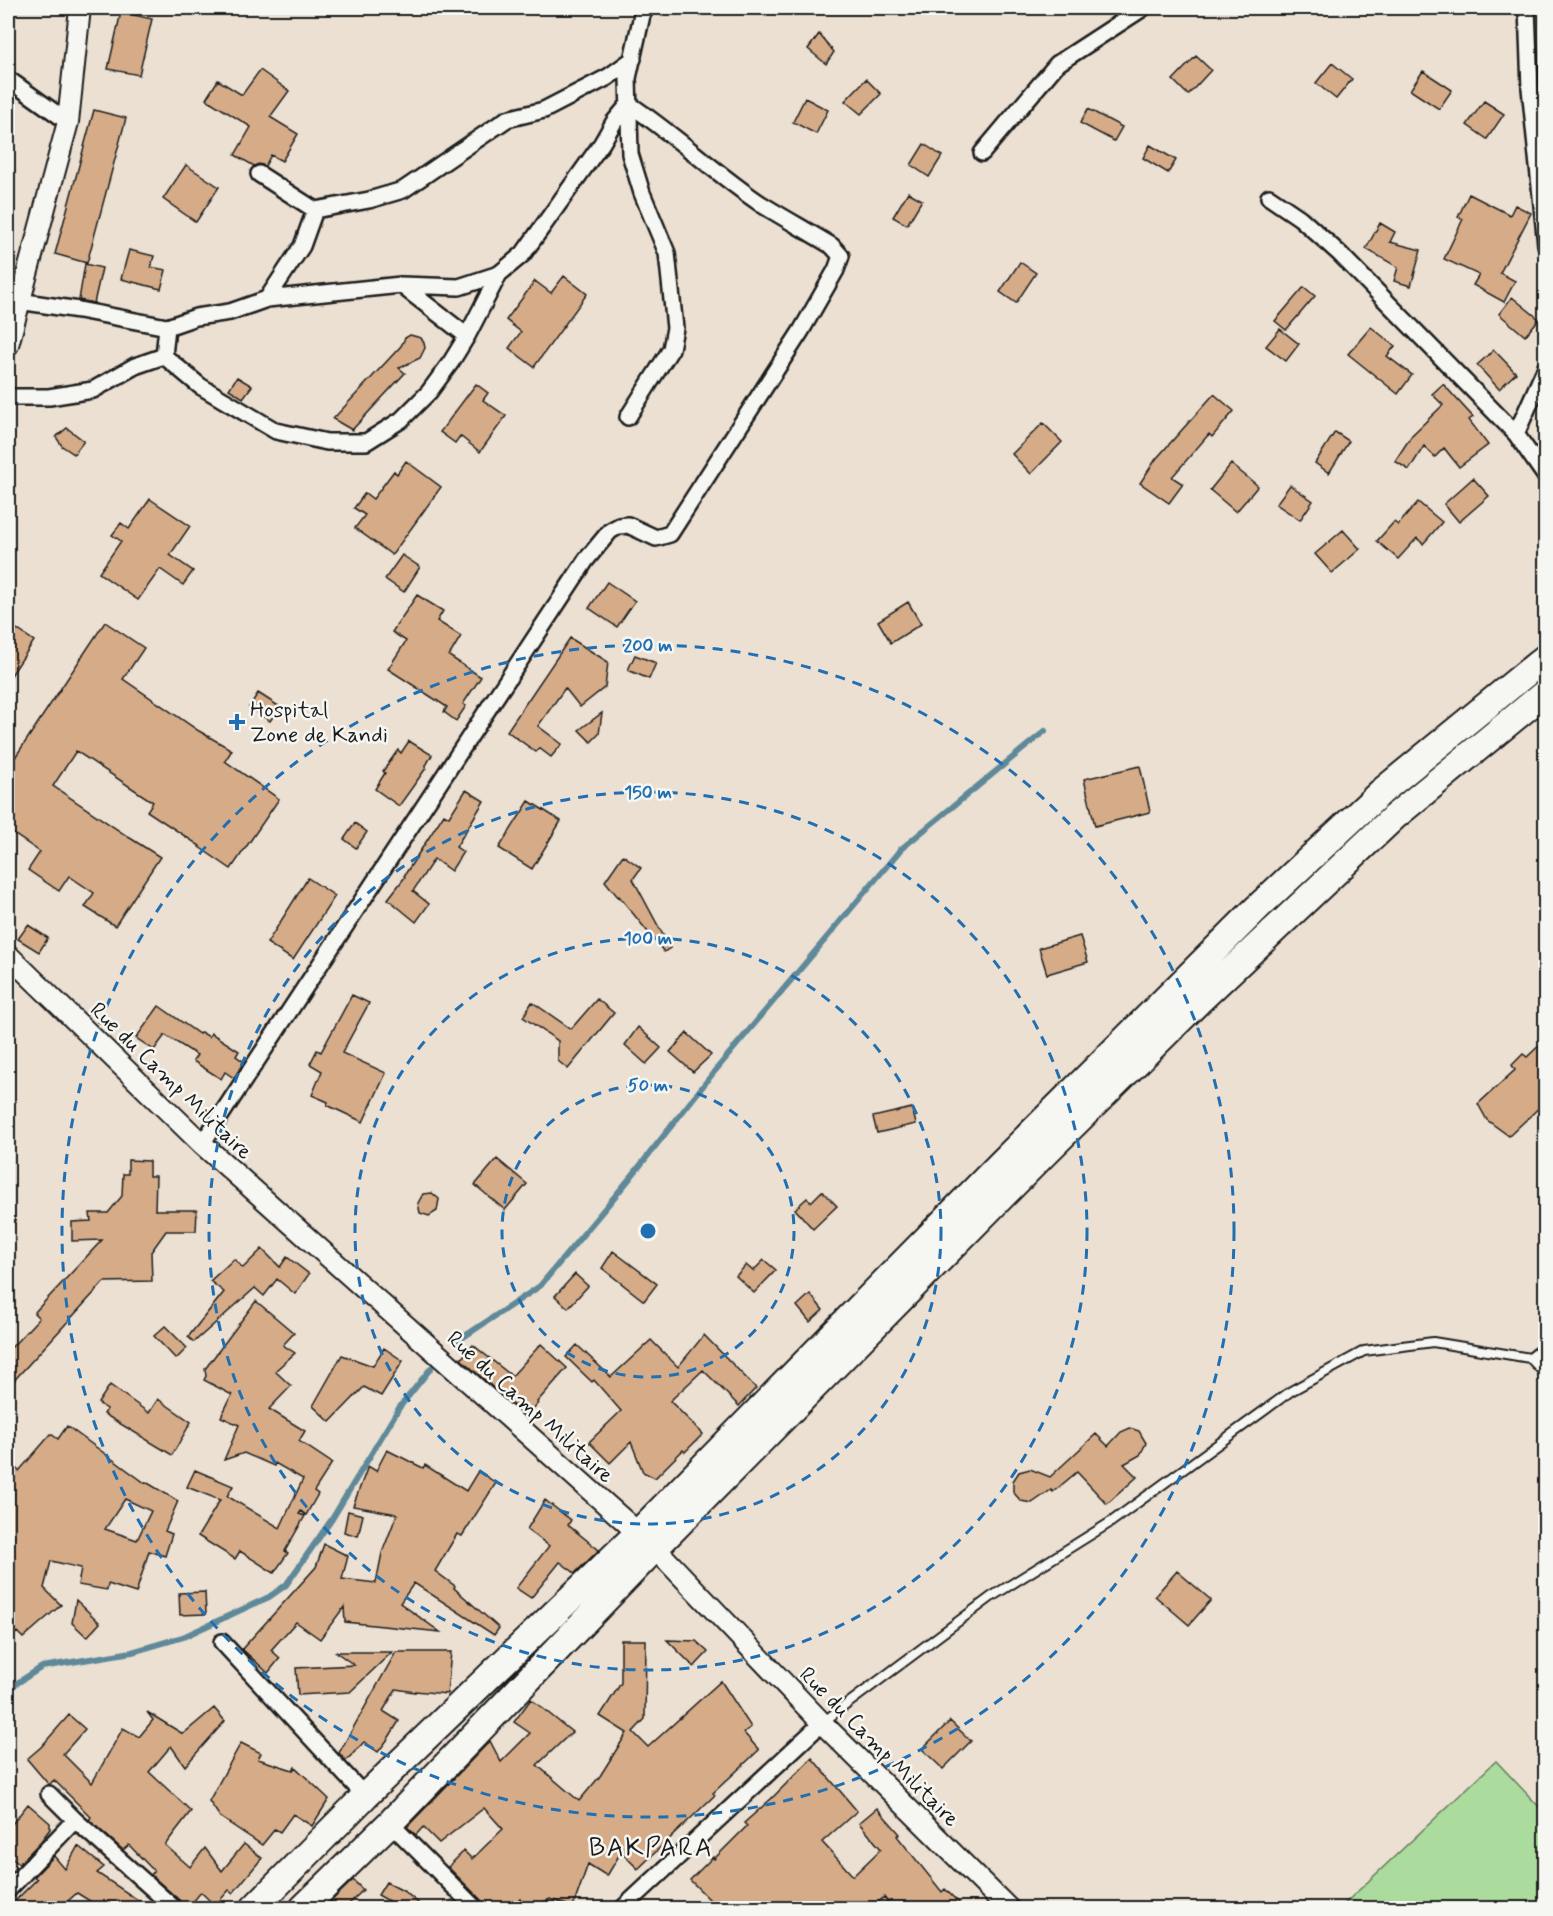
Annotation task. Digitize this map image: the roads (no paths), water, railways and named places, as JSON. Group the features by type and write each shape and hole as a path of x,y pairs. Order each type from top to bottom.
{"main road":[{"path":"303,1908 390,1823 646,1541 999,1165 1258,907 1382,792 1545,657"},
{"path":"254,1908 365,1796 646,1541 1036,1163 1200,1000 1394,817 1545,692"}],"street":[{"path":"8,345 68,122 80,8"},
{"path":"628,417 671,349 675,328 667,253 642,193 630,154 628,78 642,15 646,8"},
{"path":"982,153 1057,64 1143,8"},
{"path":"1527,8 1530,88 1545,245"},
{"path":"259,174 315,210 369,200 403,190 507,119 544,110 608,77 633,58"},
{"path":"8,79 68,122"},
{"path":"19,301 167,327 196,317 230,312 267,299 401,285 459,287 499,274 523,255 602,143 614,122 629,104"},
{"path":"202,1144 586,560 610,531 619,526 628,525 656,538 670,534 801,331 836,270 841,256 832,246 760,203 682,144 657,122 629,104"},
{"path":"1269,197 1300,218 1340,254 1478,392 1516,434 1545,477"},
{"path":"267,299 302,246 315,210"},
{"path":"164,356 200,386 276,431 327,442 366,442 401,420 429,392 467,336 499,274"},
{"path":"401,285 467,336"},
{"path":"164,356 167,327"},
{"path":"8,397 49,397 93,390 135,366 164,356"},
{"path":"1516,434 1545,367"},
{"name":"Rue du Camp Militaire","path":"8,955 202,1144 646,1541 822,1723 1008,1908"},
{"path":"222,1642 365,1796"},
{"path":"623,1908 822,1723"},
{"path":"49,1794 174,1908"},
{"path":"8,1890 75,1820"},
{"path":"390,1823 475,1908"}],"lane":[{"path":"822,1723 992,1597 1112,1522 1291,1390 1364,1352 1433,1342 1530,1358 1545,1375"},
{"path":"1530,1358 1545,1345"}],"waterway":[{"path":"456,1342 540,1286 631,1177 714,1072 901,849 1045,731"},
{"path":"8,1689 42,1667 132,1652 183,1637 269,1597 286,1585 332,1519 399,1408 431,1368"}],"place":[{"name":"Hospital Zone de Kandi","path":"237,722"}],"district":[{"name":"BAKPARA","path":"651,1847"}]}
